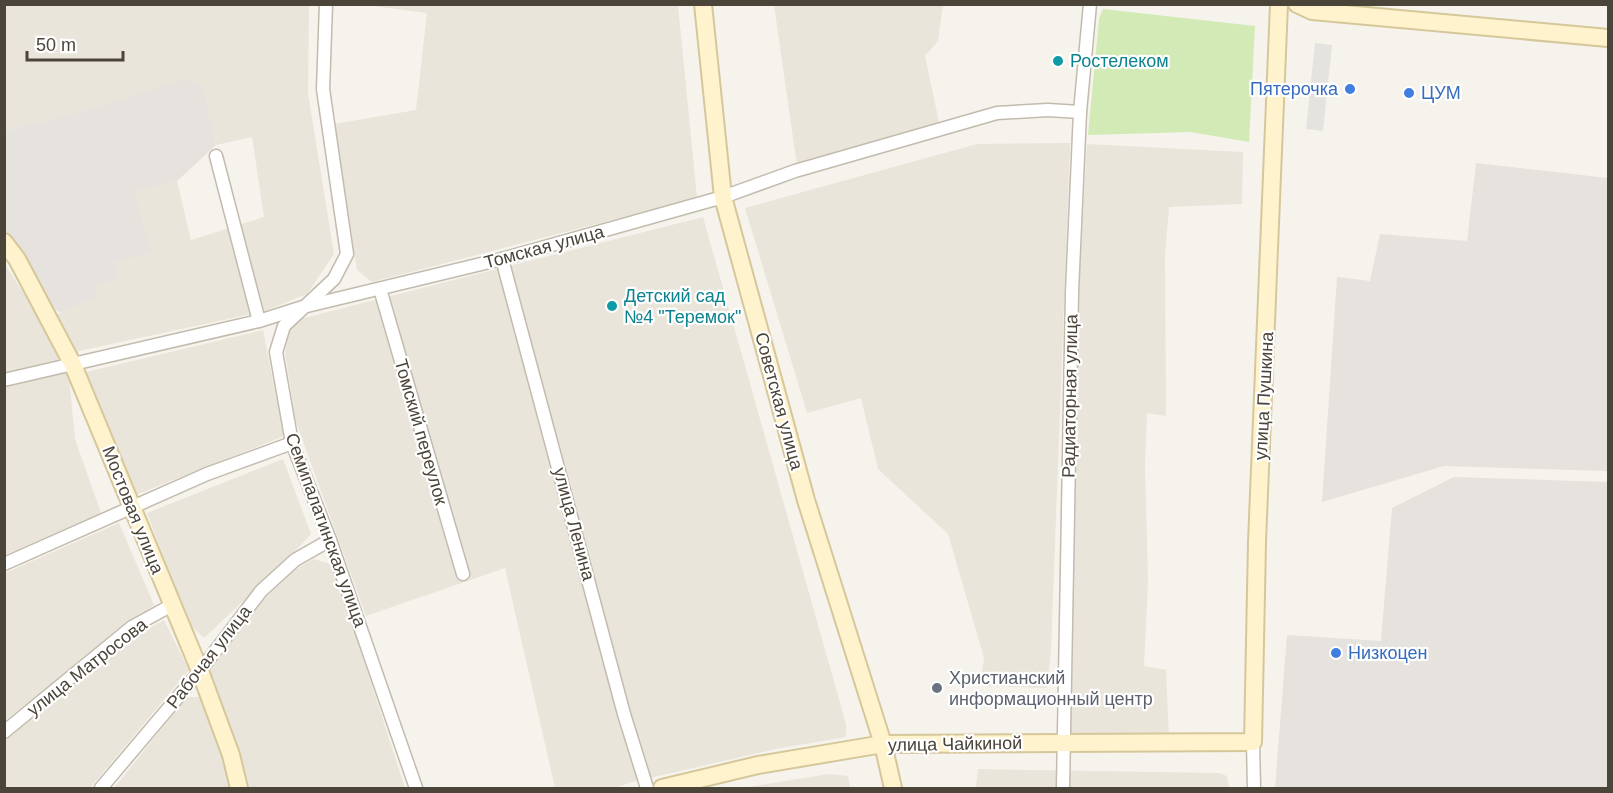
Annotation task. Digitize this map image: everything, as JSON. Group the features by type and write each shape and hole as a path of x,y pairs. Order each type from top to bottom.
{"street":[{"name":"Семипалатинская улица","path":"326,4 323,89 347,254 334,279 284,326 276,352 291,443 330,540 417,789"},
{"name":"Советская улица","path":"704,4 723,197 806,500 883,744 893,789"},
{"name":"Радиаторная улица","path":"1063,789 1072,291 1080,112 1090,4"},
{"name":"улица Пушкина","path":"1254,789 1257,542 1279,4"},
{"path":"1297,4 1312,11 1608,38"},
{"name":"Томская улица","path":"4,380 259,321 303,307 502,259 723,197 795,171 998,113 1048,110 1080,112"},
{"path":"216,156 259,321"},
{"name":"Мостовая улица","path":"4,242 17,259 73,365 200,670 231,754 239,789"},
{"name":"улица Ленина","path":"502,259 646,789"},
{"name":"Томский переулок","path":"380,289 463,574"},
{"path":"4,564 207,474 291,443"},
{"name":"Рабочая улица","path":"101,789 200,670 261,591 295,560 330,540"},
{"name":"улица Матросова","path":"4,732 132,627 172,605"},
{"name":"улица Чайкиной","path":"662,789 758,765 883,744 1253,742"}],"shaded area":[{"path":"5,5 309,5 308,93 334,254 307,294 265,311 79,351 69,377 75,439 101,513 5,555 4,263 38,316 61,313 95,297 95,286 115,261 133,192 177,181 191,240 264,217 252,137 216,145 203,88 5,131"},
{"path":"366,5 678,5 697,198 372,282 357,270 334,124 416,110 427,13"},
{"path":"774,5 943,5 938,41 925,56 939,122 797,166"},
{"path":"1315,43 1332,45 1323,131 1306,129"},
{"path":"186,79 203,87 216,145 177,181 134,192 151,253 115,261 119,278 95,286 96,297 61,313 49,307 5,229 4,131 67,116"},
{"path":"1070,143 1051,651 1047,688 980,686 984,658 948,534 878,469 861,398 807,413 745,208 977,144"},
{"path":"1087,144 1243,152 1242,204 1169,207 1165,255 1166,416 1147,413 1145,465 1148,581 1144,666 1166,670 1169,739 1065,740 1077,319"},
{"path":"1476,163 1608,178 1608,471 1444,466 1322,502 1337,277 1370,281 1380,234 1467,241"},
{"path":"703,217 846,724 846,737 776,749 614,788 555,788 505,568 366,616 296,422 285,353 288,332 300,319"},
{"path":"263,330 284,436 133,496 86,382 86,372"},
{"path":"283,459 311,534 284,563 204,638 188,623 147,513"},
{"path":"1454,477 1608,482 1608,788 1275,788 1287,635 1381,641 1392,508"},
{"path":"119,523 154,605 5,720 5,573"},
{"path":"314,559 333,565 405,788 114,788 187,697 201,697 210,671 265,598 295,570"},
{"path":"164,620 189,670 90,788 5,788 4,741 122,643"},
{"path":"978,769 1219,773 1227,776 1229,788 976,788"},
{"path":"829,774 848,776 850,788 741,788"}],"green space":[{"path":"1103,9 1255,26 1249,142 1191,132 1088,135 1099,19"}],"place":[{"name":"Ростелеком","path":"1058,61"},
{"name":"Пятерочка","path":"1350,89"},
{"name":"ЦУМ","path":"1409,93"},
{"name":"Детский сад №4 \"Теремок\"","path":"612,306"},
{"name":"Низкоцен","path":"1336,653"},
{"name":"Христианский информационный центр","path":"937,688"}]}
